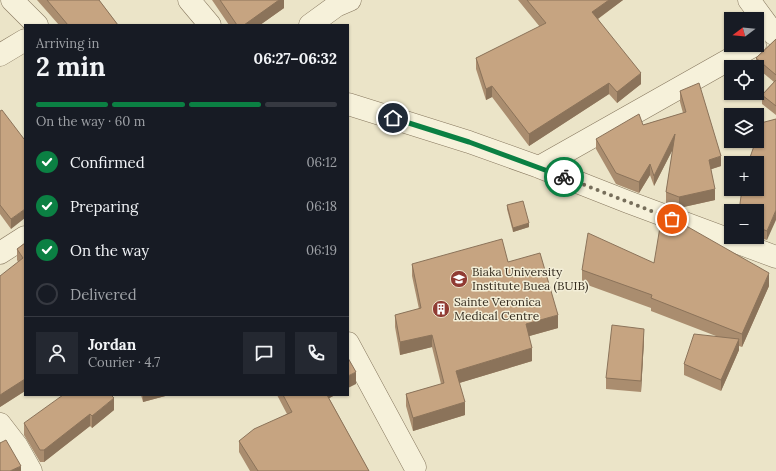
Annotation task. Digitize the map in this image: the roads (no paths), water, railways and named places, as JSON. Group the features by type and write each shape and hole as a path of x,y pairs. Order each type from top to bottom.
{"street":[{"path":"12,0 36,24"},
{"path":"189,0 209,24"},
{"path":"311,24 336,6 350,0"},
{"path":"539,167 766,39 749,0"},
{"path":"0,55 24,41"},
{"path":"349,104 469,142 539,167 776,257"},
{"path":"0,253 24,238"},
{"path":"349,345 415,467"},
{"path":"0,424 17,446 32,471"}],"place":[{"name":"Biaka University Institute Buea (BUIB)","path":"459,279"},
{"name":"Sainte Veronica Medical Centre","path":"441,309"}]}
